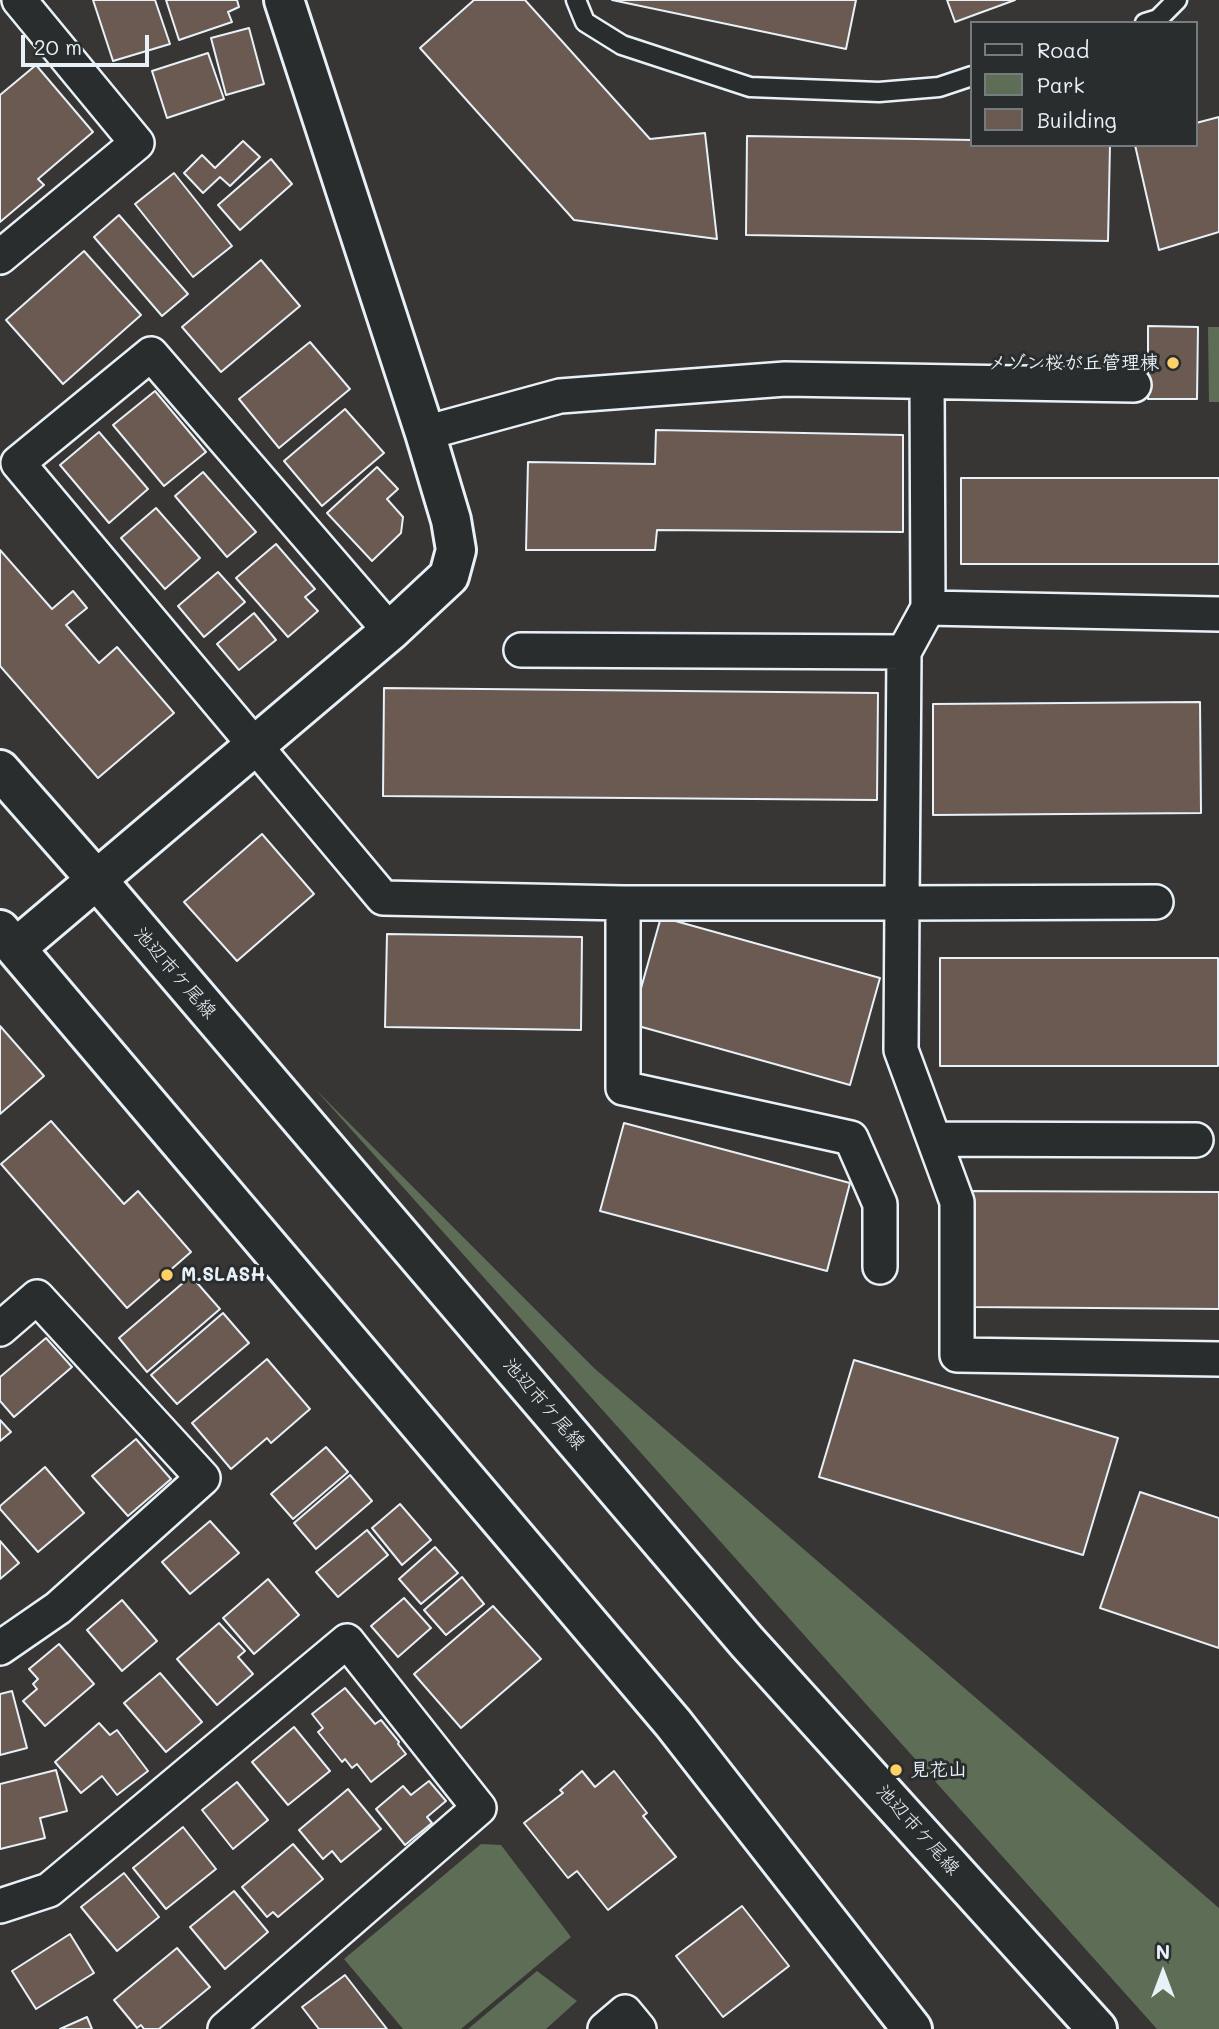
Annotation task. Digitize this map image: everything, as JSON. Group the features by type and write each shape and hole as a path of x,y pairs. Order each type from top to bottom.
{"street":[{"path":"0,257 137,143 19,0"},
{"path":"284,0 452,520 456,550 449,576 390,631 96,879 5,947 124,1078 673,1723 912,2029"},
{"path":"390,631 151,354 18,463 383,898 623,903 1157,902"},
{"path":"425,433 560,397 785,379 1134,385"},
{"path":"926,382 928,608 904,652 901,1050 957,1202 957,1355 1219,1359"},
{"path":"928,608 1219,614"},
{"path":"521,650 904,652"},
{"name":"池辺市ケ尾線","path":"0,770 747,1642 1097,2029"},
{"path":"623,903 623,1088 851,1138 880,1205 880,1267"},
{"path":"934,1139 1196,1140"},
{"path":"0,1329 37,1297 203,1478 58,1608 0,1648"},
{"path":"0,1906 49,1890 347,1641 479,1808 225,2029"},
{"path":"605,2029 625,2012 639,2029"}],"lane":[{"path":"576,0 585,22 622,45 750,87 879,92 939,87 970,77"},
{"path":"1152,21 1158,19 1178,0"}],"green space":[{"path":"1208,327 1219,327 1219,402 1209,402"},
{"path":"315,1089 594,1368 1219,1908 1219,2029 1157,2029"},
{"path":"481,1844 501,1845 571,1937 461,2029 403,2029 344,1959"},
{"path":"537,1971 577,2001 546,2029 468,2029"}],"building":[{"path":"93,0 155,0 170,44 113,61"},
{"path":"166,0 237,0 239,7 228,12 232,22 179,40"},
{"path":"474,0 525,0 650,139 705,133 717,239 574,220 420,48"},
{"path":"612,0 856,0 846,49"},
{"path":"947,0 1015,0 955,22"},
{"path":"249,28 264,84 226,95 211,38"},
{"path":"208,53 224,99 167,118 152,71"},
{"path":"36,65 93,132 38,179 44,185 0,222 0,95"},
{"path":"1219,117 1219,232 1159,250 1135,147 1198,147 1198,122"},
{"path":"747,136 970,140 970,147 1110,147 1108,241 746,235"},
{"path":"243,141 260,157 230,186 220,177 203,193 184,173 202,155 215,168"},
{"path":"271,159 292,184 240,230 218,205"},
{"path":"174,173 232,246 193,277 135,204"},
{"path":"119,215 188,294 162,316 94,237"},
{"path":"84,251 141,315 63,384 6,320"},
{"path":"261,260 300,306 221,372 182,327"},
{"name":"メゾン桜が丘管理棟","path":"1148,326 1198,327 1197,399 1148,399"},
{"path":"310,342 350,389 279,448 239,399"},
{"path":"155,391 206,452 164,486 113,425"},
{"path":"345,409 384,453 322,506 284,461"},
{"path":"656,430 903,435 903,532 657,530 655,550 526,550 528,462 655,464"},
{"path":"99,432 148,489 109,523 60,465"},
{"path":"377,467 398,489 387,499 403,517 401,533 372,561 327,513"},
{"path":"203,472 256,532 227,557 175,496"},
{"path":"961,478 1219,478 1219,564 961,564"},
{"path":"156,508 200,558 165,589 121,538"},
{"path":"276,544 315,589 305,597 318,611 288,637 236,578"},
{"path":"0,550 52,609 73,591 87,608 66,625 99,663 117,647 174,713 98,778 0,666"},
{"path":"218,572 245,602 204,637 178,606"},
{"path":"254,613 276,640 239,670 217,644"},
{"path":"384,688 878,693 877,800 383,796"},
{"path":"1200,702 1201,813 933,815 933,704"},
{"path":"262,834 314,894 237,961 184,902"},
{"path":"661,917 880,978 850,1085 631,1024"},
{"path":"387,934 582,937 581,1030 385,1027"},
{"path":"940,958 1218,958 1218,1066 940,1066"},
{"path":"0,1026 44,1076 0,1114"},
{"path":"51,1121 124,1204 138,1191 191,1252 127,1308 1,1164"},
{"path":"624,1123 850,1183 827,1271 600,1211"},
{"path":"972,1191 1219,1192 1219,1309 971,1307"},
{"path":"191,1276 220,1309 147,1372 119,1338"},
{"path":"223,1313 249,1343 177,1404 151,1375"},
{"path":"46,1338 72,1367 14,1417 0,1401 0,1377"},
{"path":"267,1359 310,1409 271,1443 267,1438 231,1469 192,1423"},
{"path":"854,1360 1118,1438 1083,1555 819,1477"},
{"path":"0,1420 11,1432 0,1441"},
{"path":"136,1439 171,1479 128,1516 92,1476"},
{"path":"326,1447 348,1472 293,1519 271,1494"},
{"path":"45,1467 84,1513 38,1552 0,1506"},
{"path":"350,1475 372,1501 316,1549 294,1523"},
{"path":"1140,1492 1219,1518 1219,1648 1100,1608"},
{"path":"400,1504 431,1540 402,1565 372,1528"},
{"path":"210,1521 239,1553 190,1594 162,1562"},
{"path":"367,1530 388,1555 338,1597 316,1572"},
{"path":"0,1541 19,1563 0,1579"},
{"path":"435,1547 458,1573 421,1604 399,1579"},
{"path":"462,1577 484,1604 446,1635 424,1610"},
{"path":"268,1579 299,1615 254,1654 223,1618"},
{"path":"404,1598 431,1628 398,1657 371,1626"},
{"path":"122,1600 157,1641 122,1671 87,1630"},
{"path":"493,1606 541,1659 461,1728 414,1674"},
{"path":"219,1623 245,1651 238,1657 253,1674 217,1705 177,1659"},
{"path":"59,1644 94,1684 45,1726 23,1701 37,1689 33,1684 38,1679 29,1669"},
{"path":"160,1673 202,1722 166,1752 124,1703"},
{"path":"345,1688 375,1724 381,1720 406,1754 371,1782 357,1764 352,1768 345,1759 342,1762 318,1732 323,1728 312,1714"},
{"path":"12,1691 27,1748 0,1755 0,1694"},
{"path":"99,1723 110,1735 117,1730 148,1771 117,1795 102,1776 81,1793 55,1762"},
{"path":"294,1727 330,1771 288,1805 252,1762"},
{"path":"56,1770 67,1811 40,1818 45,1838 0,1849 0,1784"},
{"path":"582,1771 595,1787 614,1771 647,1813 643,1816 676,1857 608,1910 577,1871 568,1878 524,1823 563,1793 560,1790"},
{"path":"429,1781 446,1801 427,1817 432,1823 405,1845 376,1809 403,1786 411,1795"},
{"path":"237,1782 268,1820 233,1849 202,1810"},
{"path":"348,1789 381,1829 341,1862 332,1851 323,1859 299,1830"},
{"path":"183,1827 216,1869 166,1909 133,1868"},
{"path":"293,1844 323,1879 278,1917 273,1912 267,1917 242,1887"},
{"path":"124,1873 159,1917 117,1951 81,1907"},
{"path":"234,1891 268,1932 225,1969 190,1927"},
{"path":"742,1906 789,1966 723,2017 676,1956"},
{"path":"70,1934 94,1973 36,2009 12,1971"},
{"path":"177,1948 210,1987 159,2029 144,2029 141,2025 137,2028 114,2000"},
{"path":"345,1975 387,2029 319,2029 302,2007"},
{"path":"87,2017 92,2029 60,2029"}],"place":[{"name":"メゾン桜が丘管理棟","path":"1173,363"},
{"name":"M.SLASH","path":"167,1275"},
{"name":"見花山","path":"896,1770"}]}
